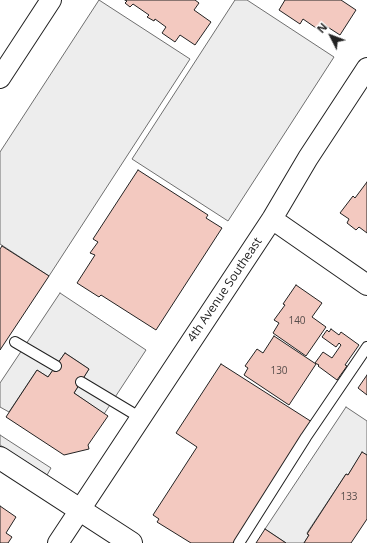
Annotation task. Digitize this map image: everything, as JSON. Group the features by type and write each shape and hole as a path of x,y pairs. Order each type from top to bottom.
{"highway":[{"path":"0,458 131,543"}],"street":[{"path":"0,78 6,58 51,0"},
{"name":"4th Avenue Southeast","path":"58,543 272,219 308,158 367,68"},
{"path":"272,219 367,285"}],"lane":[{"path":"15,342 56,366"},
{"path":"239,543 306,437 367,347"},
{"path":"81,382 141,418"}],"shaded area":[{"path":"99,0 190,59 49,276 0,244 0,152"},
{"path":"235,0 247,0 334,57 228,221 132,159"},
{"path":"60,293 146,350 104,414 74,393 89,369 65,353 48,377 37,370 9,412 0,407 0,383"},
{"path":"346,407 367,421 367,455 362,453 348,475 346,474 307,533 309,535 304,543 286,543 265,529"},
{"path":"0,435 51,468 47,475 0,445"}],"building":[{"path":"125,0 195,0 199,3 194,10 211,22 195,45 180,35 175,42 162,33 166,27 155,19 154,21 147,17 149,15 133,4 130,7 125,3 127,1"},
{"path":"285,0 341,0 356,10 340,35 323,24 319,30 303,19 300,24 279,10"},
{"path":"138,170 208,215 206,218 222,228 156,330 101,295 99,297 77,283 95,255 90,253 98,242 93,239"},
{"path":"367,182 367,233 359,227 356,230 347,223 349,219 340,213 353,196 355,198"},
{"path":"2,246 49,276 0,350 0,249"},
{"path":"296,285 322,303 312,317 326,327 306,356 273,333 279,323 274,320 285,305 283,304"},
{"path":"331,329 339,335 341,332 359,345 345,365 347,366 337,380 315,363 323,352 332,358 341,345 339,343 336,347 322,337 327,330 329,332"},
{"path":"274,336 316,364 289,405 244,375 248,368 245,366 257,349 263,353"},
{"path":"65,353 89,369 74,393 108,416 88,445 89,449 64,455 6,417 37,370 48,377"},
{"path":"221,364 312,422 233,543 191,543 157,522 159,519 153,515 197,447 176,433"},
{"path":"367,375 367,395 358,388"},
{"path":"362,452 367,455 367,519 351,543 304,543 309,535 307,534"},
{"path":"0,506 16,517 6,533 12,537 8,543 0,543"},
{"path":"265,529 286,543 256,543"}]}
